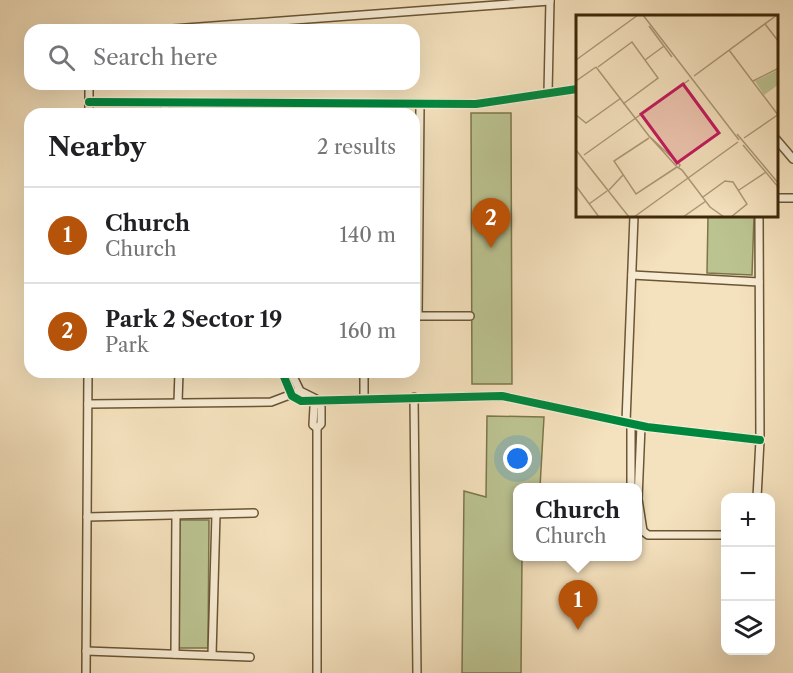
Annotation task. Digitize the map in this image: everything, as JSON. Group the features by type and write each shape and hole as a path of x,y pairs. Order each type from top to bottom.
{"street":[{"path":"237,24 550,0 548,93"},
{"path":"89,102 476,104 576,88"},
{"path":"89,90 89,108"},
{"path":"165,102 165,108"},
{"path":"199,102 199,108"},
{"path":"280,103 280,108"},
{"path":"310,108 318,103"},
{"path":"778,140 793,159"},
{"path":"631,483 629,423 634,218"},
{"path":"757,493 760,440 759,218"},
{"path":"632,275 759,282"},
{"path":"420,316 470,316"},
{"path":"86,673 88,378"},
{"path":"178,402 179,378"},
{"path":"284,378 292,396 311,402 364,398 502,396 641,426 760,440"},
{"path":"294,378 300,391 317,401"},
{"path":"363,378 364,398"},
{"path":"87,404 271,402 292,396 300,391"},
{"path":"414,397 417,673"},
{"path":"317,401 314,407 313,425 318,428 317,673"},
{"path":"639,483 641,426"},
{"path":"87,517 254,513"},
{"path":"212,656 216,514"},
{"path":"175,654 176,515"},
{"path":"642,525 643,531 648,534 721,536"},
{"path":"86,651 250,657"}],"green space":[{"path":"471,113 511,113 512,384 472,384"},
{"path":"708,218 754,218 752,275 707,273"},
{"path":"487,416 544,417 540,483 513,483 513,561 522,561 521,673 462,673 464,491 486,497"},
{"path":"179,520 209,520 208,648 179,648"}],"cycle path":[{"path":"89,102 476,104 576,89"},
{"path":"284,378 292,396 301,401 502,396 647,427 760,440"}],"place":[{"name":"Park 2 Sector 19","path":"491,248"},
{"name":"Church","path":"578,630"}]}
